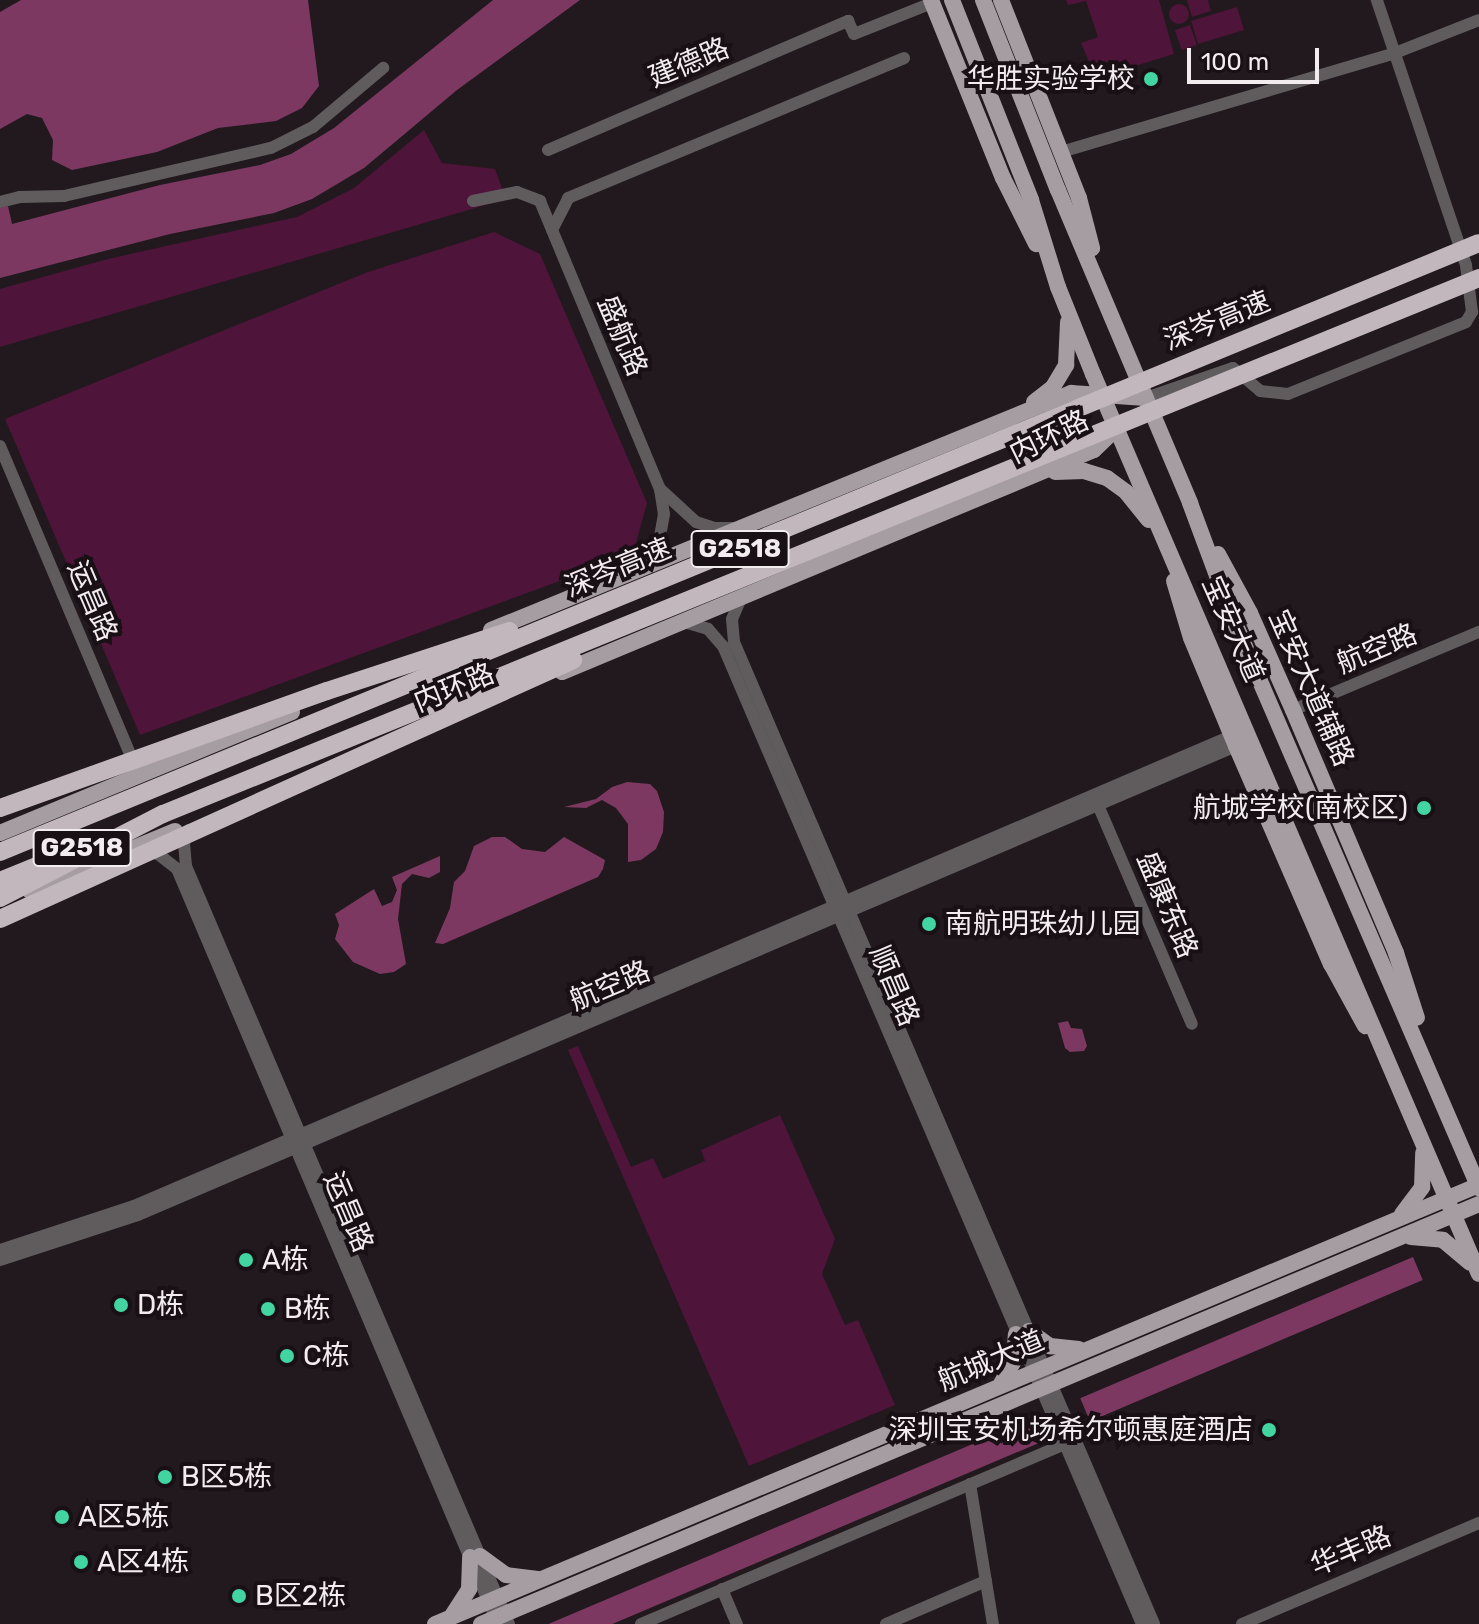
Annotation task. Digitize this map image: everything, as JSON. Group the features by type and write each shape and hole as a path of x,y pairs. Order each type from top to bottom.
{"highway":[{"name":"深岑高速","path":"0,852 1479,243"},
{"name":"深岑高速","path":"0,881 689,601 1475,268"},
{"path":"0,807 327,691 660,582"},
{"path":"0,919 171,839 523,685 689,601"},
{"path":"0,901 163,814"}],"main road":[{"name":"宝安大道","path":"952,0 1031,200 1058,287 1116,429 1206,631 1479,1275"},
{"name":"宝安大道","path":"983,0 1058,190 1107,299 1190,503 1234,621 1436,1080 1479,1186"},
{"path":"1001,0 1079,198 1107,299"},
{"path":"931,1 1003,178 1058,287"},
{"path":"1017,415 1061,377 1068,355 1067,310"},
{"name":"内环路","path":"0,833 1071,393 1146,398"},
{"name":"内环路","path":"0,901 684,622 1099,448 1146,398"},
{"path":"1036,475 1069,470 1107,478 1126,492 1160,533 1188,629 1234,741 1331,964 1397,1083"},
{"name":"宝安大道辅路","path":"1190,503 1250,613 1293,710 1396,953 1436,1080"},
{"path":"1454,1127 1479,1156"},
{"path":"1395,1220 1417,1197 1422,1187 1424,1166 1419,1136"},
{"name":"航城大道","path":"441,1622 1479,1186"},
{"name":"航城大道","path":"498,1621 1049,1393 1479,1204"},
{"path":"1394,1241 1422,1236 1443,1240 1468,1259 1479,1275"},
{"path":"1000,1386 1014,1361 1022,1332 1050,1346 1089,1348"},
{"path":"441,1622 458,1610 469,1589 475,1557 506,1575 544,1578"}],"street":[{"path":"1146,398 1233,368 1260,391 1288,394 1466,322 1472,312 1475,268 1377,0"},
{"name":"建德路","path":"548,150 848,21 854,34 931,1"},
{"path":"1061,152 1395,53 1479,20"},
{"path":"552,230 568,198 904,58"},
{"path":"0,202 20,197 64,196 271,148 326,118 383,68"},
{"name":"盛航路","path":"473,201 517,192 540,201 660,489"},
{"name":"运昌路","path":"0,446 139,775"},
{"path":"660,489 696,522 724,529 744,526"},
{"path":"627,574 652,554 659,542 664,514 660,489"},
{"name":"顺昌路","path":"741,598 732,619 734,642 841,908"},
{"name":"顺昌路","path":"684,622 708,629 723,646 841,908 1068,1439"},
{"name":"航空路","path":"1293,710 1479,632"},
{"name":"航空路","path":"841,908 1098,805 1234,741"},
{"name":"航空路","path":"0,1250 134,1206 296,1140 1234,741"},
{"name":"盛康东路","path":"1098,805 1192,1024"},
{"name":"运昌路","path":"196,822 184,843 186,866 296,1140"},
{"name":"运昌路","path":"128,850 158,854 177,869 475,1557 498,1621"},
{"name":"航空路","path":"0,1260 138,1215 296,1140"},
{"path":"641,1624 1068,1439"},
{"path":"1068,1439 1142,1624"},
{"path":"1068,1439 1154,1624"},
{"path":"970,1484 993,1624"},
{"name":"华丰路","path":"1242,1624 1479,1523"},
{"path":"886,1624 986,1581"},
{"path":"722,1589 737,1624"}],"shaded area":[{"path":"21,0 308,0 319,86 302,108 276,121 218,128 157,152 72,170 52,160 53,140 42,118 27,114 0,129 0,12"},
{"path":"493,0 580,0 457,90 364,168 312,199 274,213 170,234 0,278 0,208 8,206 12,224 160,185 260,165 291,154 334,128"},
{"path":"1066,0 1159,0 1174,54 1096,78 1081,43 1098,37 1086,1 1068,5"},
{"path":"1187,0 1208,0 1211,11 1192,17"},
{"path":"1179,4 1186,7 1189,14 1186,21 1179,24 1172,21 1169,14 1172,7"},
{"path":"1237,7 1244,30 1198,44 1191,21"},
{"path":"1190,25 1197,45 1182,50 1175,30"},
{"path":"424,130 442,163 495,169 506,199 0,347 0,289 108,259 297,217 354,188"},
{"path":"494,232 540,254 647,503 633,554 140,735 5,419 368,272"},
{"path":"627,782 650,784 657,791 664,812 663,832 656,849 641,860 628,862 628,824 616,808 602,800 586,808 564,807 596,799 612,787"},
{"path":"492,837 505,837 522,849 545,852 564,837 605,860 603,869 598,877 443,944 435,943 450,908 454,882 465,871 474,846"},
{"path":"440,856 440,872 429,878 412,874 402,884 398,919 406,964 394,972 380,974 353,962 335,939 339,925 335,914 374,889 382,906 392,902 397,890 392,877"},
{"path":"1068,1021 1071,1028 1082,1029 1087,1046 1084,1051 1070,1052 1065,1048 1058,1023"},
{"path":"578,1046 631,1167 653,1158 663,1179 705,1161 701,1150 780,1115 835,1239 822,1274 845,1325 858,1320 895,1405 749,1466 568,1050"},
{"path":"1413,1257 1423,1280 612,1624 548,1624"}],"pier":[{"path":"1078,1393 1091,1424 1042,1445 1029,1414"}],"place":[{"name":"华胜实验学校","path":"1151,79"},
{"name":"航城学校(南校区)","path":"1424,808"},
{"name":"南航明珠幼儿园","path":"929,924"},
{"name":"A栋","path":"246,1260"},
{"name":"D栋","path":"121,1305"},
{"name":"B栋","path":"268,1309"},
{"name":"C栋","path":"287,1356"},
{"name":"深圳宝安机场希尔顿惠庭酒店","path":"1269,1430"},
{"name":"B区5栋","path":"165,1477"},
{"name":"A区5栋","path":"62,1517"},
{"name":"A区4栋","path":"81,1562"},
{"name":"B区2栋","path":"239,1596"}]}
